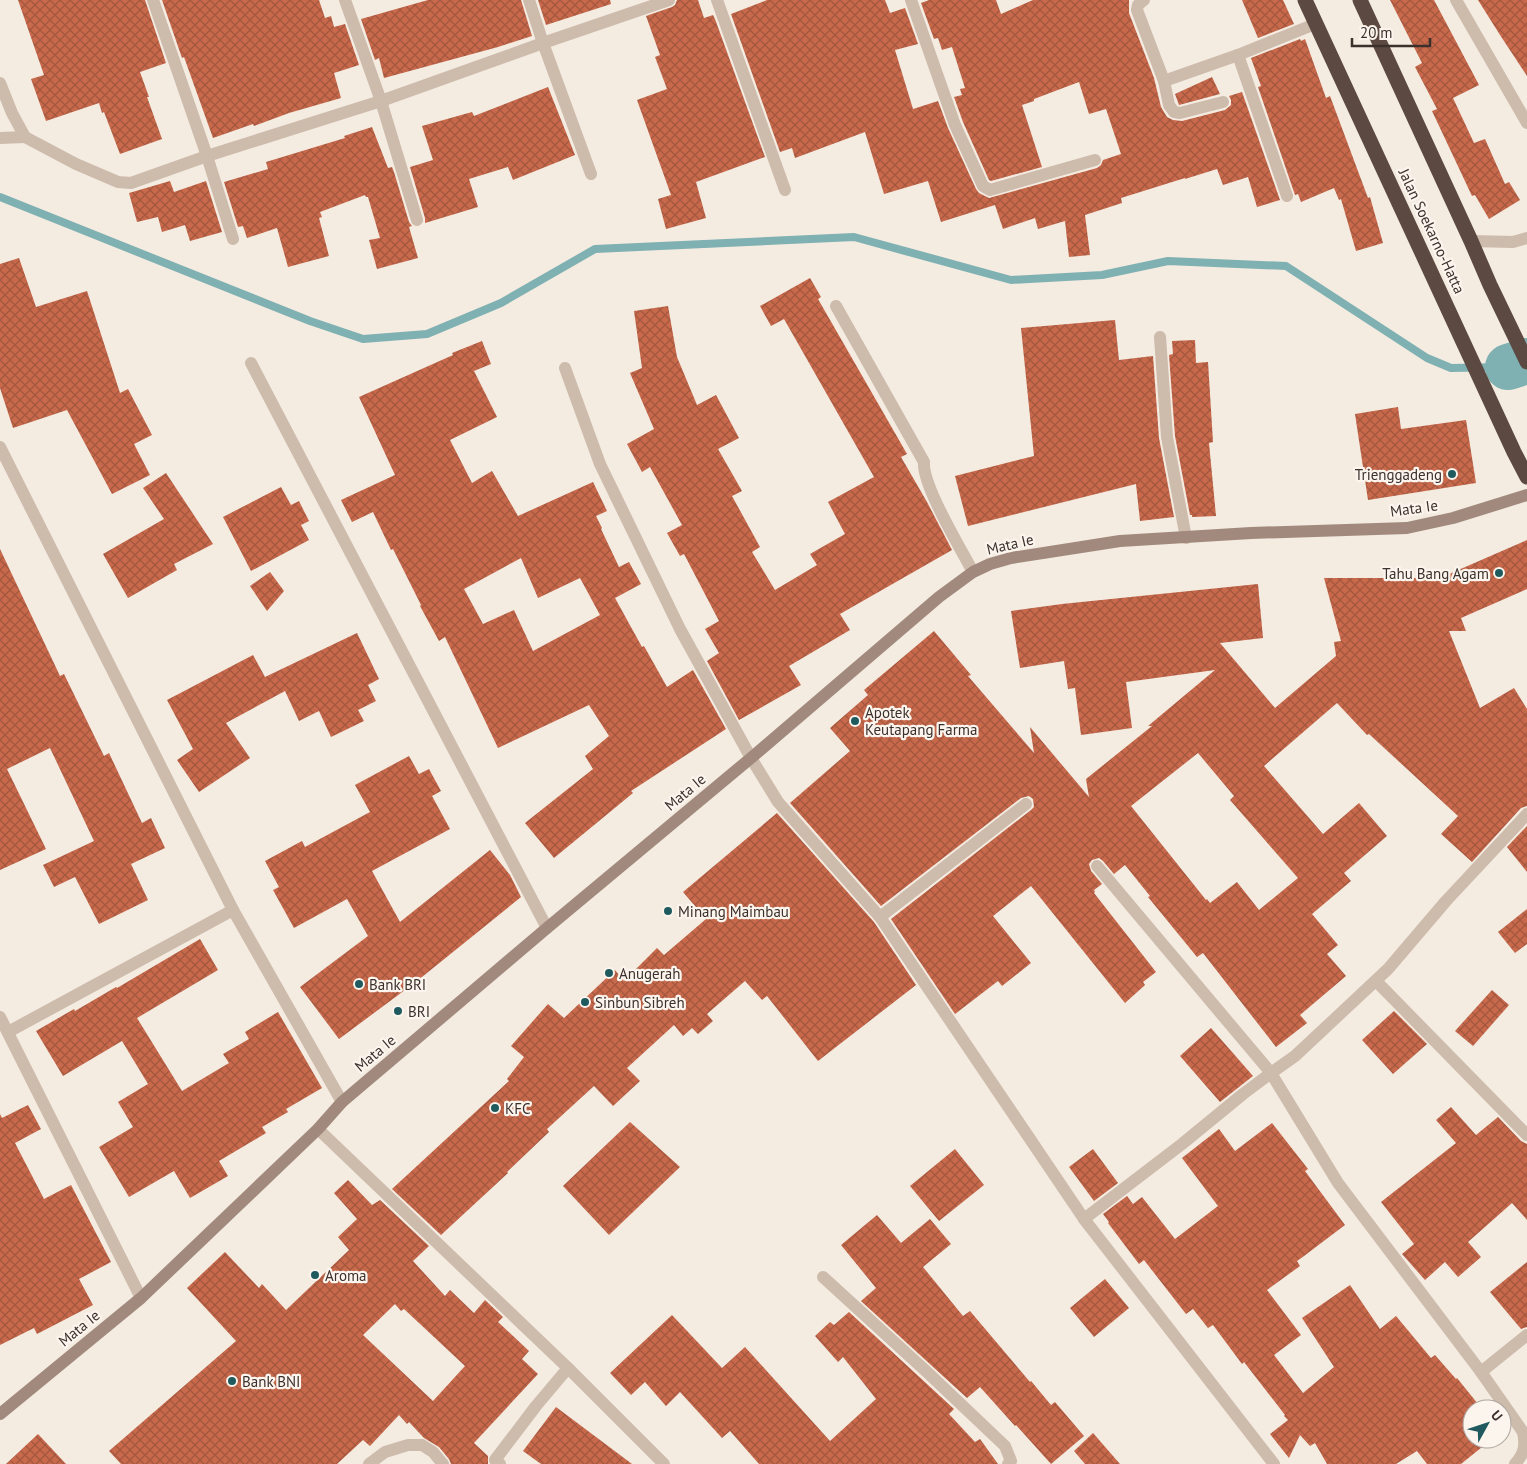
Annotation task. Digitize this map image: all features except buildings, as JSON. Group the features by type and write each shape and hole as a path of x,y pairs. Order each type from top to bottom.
{"highway":[{"name":"Jalan Soekarno-Hatta","path":"1305,0 1527,477"},
{"name":"Jalan Soekarno-Hatta","path":"1360,0 1527,362"}],"street":[{"path":"153,0 233,238"},
{"path":"345,0 381,101 417,220"},
{"path":"529,0 590,174"},
{"path":"0,138 25,137 76,164 118,182 131,183 207,156 381,101 669,0"},
{"path":"717,0 785,190"},
{"path":"910,0 955,125 983,186 990,190 1095,160"},
{"path":"1144,0 1138,4 1137,10 1164,81 1169,105 1174,112 1180,113 1223,102"},
{"path":"1456,0 1527,123"},
{"path":"1164,81 1238,55 1315,24"},
{"path":"1238,55 1286,196"},
{"path":"0,83 12,114 25,137"},
{"path":"1471,241 1513,242 1527,238"},
{"path":"836,306 924,462 931,492 972,572"},
{"path":"1160,337 1167,437 1186,538"},
{"path":"251,363 547,928"},
{"path":"565,368 600,464 680,630 751,758 778,802 880,917 1084,1218 1179,1344 1274,1464"},
{"path":"0,447 234,910 342,1102"},
{"name":"Mata Ie","path":"0,1414 141,1298 318,1129 342,1102 751,758 939,597 972,572 990,564 1012,558 1120,541 1251,533 1407,528 1453,518 1527,495"},
{"path":"880,917 1026,804"},
{"path":"1084,1218 1182,1144 1243,1094 1295,1056 1388,969 1446,901 1527,814"},
{"path":"1097,866 1271,1073 1338,1183 1481,1372 1523,1432 1525,1442 1522,1455 1515,1464"},
{"path":"8,1032 234,910"},
{"path":"1376,981 1527,1135"},
{"path":"0,1017 141,1298"},
{"path":"318,1129 568,1368 664,1464"},
{"path":"823,1277 1005,1446 1011,1460 1008,1464"},
{"path":"1481,1372 1527,1335"},
{"path":"495,1463 536,1406 568,1368"},
{"path":"369,1464 385,1452 408,1445 422,1445 433,1452 443,1464"}],"waterway":[{"path":"0,197 310,321 363,339 427,334 501,303 595,249 854,237 1011,280 1102,275 1168,261 1286,266 1427,358 1451,368 1508,367"},
{"path":"1508,367 1527,361"}],"place":[{"name":"Trienggadeng","path":"1452,474"},
{"name":"Tahu Bang Agam","path":"1499,573"},
{"name":"Apotek Keutapang Farma","path":"855,721"},
{"name":"Minang Maimbau","path":"668,911"},
{"name":"Anugerah","path":"609,973"},
{"name":"Bank BRI","path":"359,984"},
{"name":"Sinbun Sibreh","path":"585,1002"},
{"name":"BRI","path":"398,1011"},
{"name":"KFC","path":"495,1108"},
{"name":"Aroma","path":"315,1275"},
{"name":"Bank BNI","path":"232,1381"}]}
